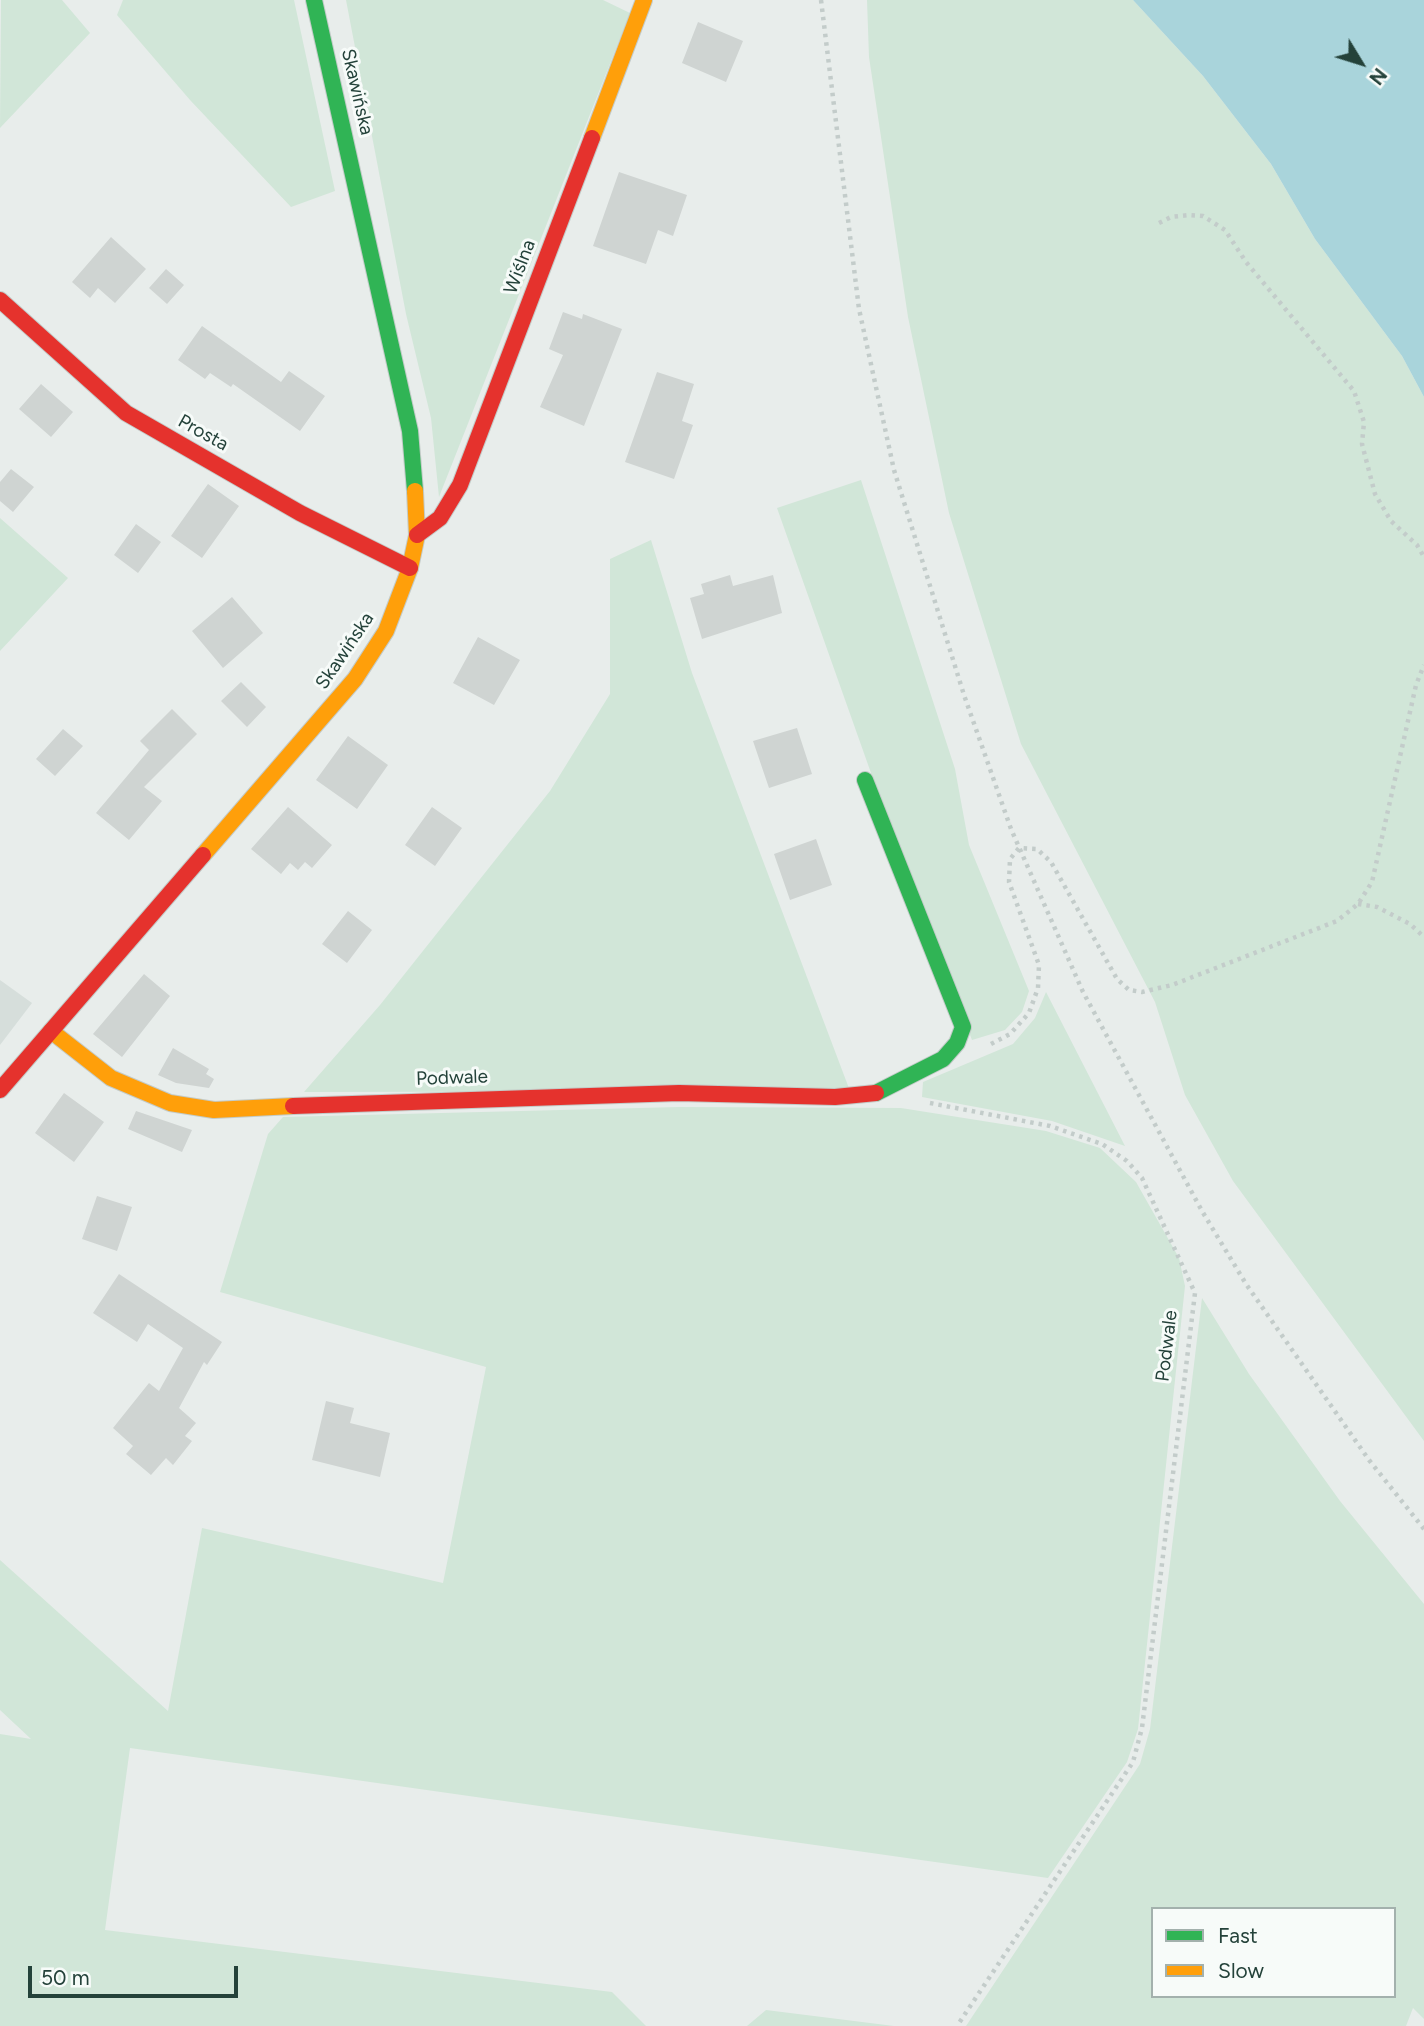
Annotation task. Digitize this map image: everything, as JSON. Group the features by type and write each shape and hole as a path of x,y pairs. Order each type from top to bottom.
{"street":[{"name":"Skawińska","path":"0,1090 355,679 386,631 410,568 417,535 415,469 405,404 314,0"},
{"name":"Wiślna","path":"417,535 440,518 460,485 645,0"},
{"name":"Prosta","path":"0,300 127,413 300,513 375,553 410,568"},
{"name":"Podwale","path":"51,1031 111,1079 170,1104 214,1110 506,1097 679,1093 835,1097 877,1093 943,1059 957,1043 963,1027 866,780"}],"path":[{"path":"821,0 859,309 894,470 964,695 1019,848 1083,992 1202,1211 1254,1295 1369,1460 1424,1529"},
{"path":"1159,223 1171,217 1203,216 1224,230 1245,262 1354,391 1364,422 1362,444 1375,494 1391,521 1417,544 1424,557"},
{"path":"1019,848 1037,849 1051,862 1117,979 1129,990 1142,992 1172,985 1337,921 1358,904 1372,883 1416,685 1424,665"},
{"path":"979,1048 1010,1034 1029,1013 1038,988 1039,965 1009,882 1010,859 1019,848"},
{"path":"1358,904 1377,907 1410,924 1424,937"},
{"name":"Podwale","path":"917,1101 1050,1126 1102,1144 1119,1155 1142,1178 1195,1293 1142,1728 1133,1762 957,2026"}],"shaded area":[{"path":"0,980 32,1003 0,1045"}],"green space":[{"path":"1,0 62,0 90,33 0,128"},
{"path":"123,0 294,0 335,191 291,207 190,100 117,15"},
{"path":"346,0 603,0 630,13 439,497 431,418 406,314"},
{"path":"867,0 1133,0 1203,76 1271,164 1315,239 1402,356 1424,397 1424,1441 1233,1181 1185,1095 1155,1002 1021,744 949,513 908,317 869,57"},
{"path":"861,480 955,769 969,845 1029,991 1022,1012 1005,1030 972,1040 871,773 777,508"},
{"path":"0,518 68,578 0,651"},
{"path":"651,540 692,673 850,1091 304,1092 380,1005 550,791 610,694 610,559"},
{"path":"1046,992 1125,1146 1052,1121 922,1097 923,1082 1013,1044 1035,1018"},
{"path":"679,1107 901,1108 1046,1131 1100,1148 1136,1182 1179,1258 1185,1286 1138,1729 1127,1762 1048,1878 130,1748 105,1930 612,1992 646,2026 0,2026 0,1734 31,1739 0,1710 0,1560 168,1711 202,1528 443,1583 486,1367 220,1292 268,1134 283,1117"},
{"path":"1202,1298 1249,1374 1340,1501 1424,1604 1424,2019 1413,2008 1406,2026 966,2026 1140,1764 1150,1729"},
{"path":"766,2010 894,2026 747,2026"}],"water":[{"path":"1133,0 1424,0 1424,397 1402,356 1315,239 1271,164 1203,76"}],"building":[{"path":"698,22 743,41 726,82 682,63"},
{"path":"619,172 687,195 673,236 658,230 646,264 593,246"},
{"path":"111,237 146,269 115,303 98,288 90,298 72,282"},
{"path":"166,269 184,285 167,304 149,288"},
{"path":"563,312 582,319 583,314 622,329 584,426 540,407 563,355 549,349"},
{"path":"202,326 281,382 289,371 325,396 300,431 233,384 231,387 210,373 205,379 178,360"},
{"path":"657,372 694,384 682,421 693,425 674,479 625,462"},
{"path":"41,384 73,412 51,437 19,409"},
{"path":"11,469 34,487 13,512 0,501 0,482"},
{"path":"208,484 239,506 202,558 171,536"},
{"path":"136,524 161,542 138,573 114,555"},
{"path":"730,575 733,586 773,575 782,613 702,639 690,598 704,594 701,584"},
{"path":"232,597 263,633 223,668 192,631"},
{"path":"478,637 520,660 494,705 453,683"},
{"path":"241,682 266,707 247,727 221,701"},
{"path":"172,709 197,734 144,787 162,801 129,840 96,813 149,750 140,741"},
{"path":"797,728 812,774 769,788 753,741"},
{"path":"63,729 83,746 55,776 36,759"},
{"path":"348,736 388,765 357,809 316,780"},
{"path":"288,807 332,845 312,868 305,862 298,870 290,863 281,874 251,849"},
{"path":"432,807 462,828 435,866 405,845"},
{"path":"816,839 832,885 790,900 774,854"},
{"path":"348,911 372,930 347,963 322,944"},
{"path":"144,974 170,996 122,1057 93,1034"},
{"path":"173,1048 209,1069 206,1074 214,1079 209,1088 176,1083 158,1075"},
{"path":"64,1093 104,1122 74,1162 35,1133"},
{"path":"136,1111 192,1130 182,1152 128,1129"},
{"path":"97,1196 132,1207 117,1251 82,1239"},
{"path":"119,1274 222,1342 207,1365 204,1362 179,1408 196,1423 185,1436 192,1441 173,1465 166,1458 151,1475 126,1454 133,1446 113,1428 149,1383 159,1391 183,1348 148,1324 137,1342 93,1313"},
{"path":"326,1401 354,1408 350,1423 390,1433 380,1477 312,1460"}],"traffic: fast":[{"path":"314,0 410,431 415,491"},
{"path":"865,780 963,1027 957,1043 943,1059 876,1093"}],"traffic: slow":[{"path":"592,138 644,0"},
{"path":"203,855 355,679 386,631 410,568 417,535 415,491"},
{"path":"51,1031 111,1078 170,1103 214,1110 293,1106"}],"traffic: jam":[{"path":"417,535 440,518 460,485 592,138"},
{"path":"0,300 126,413 300,513 410,568"},
{"path":"0,1090 203,855"},
{"path":"293,1106 679,1093 835,1097 876,1093"}]}
